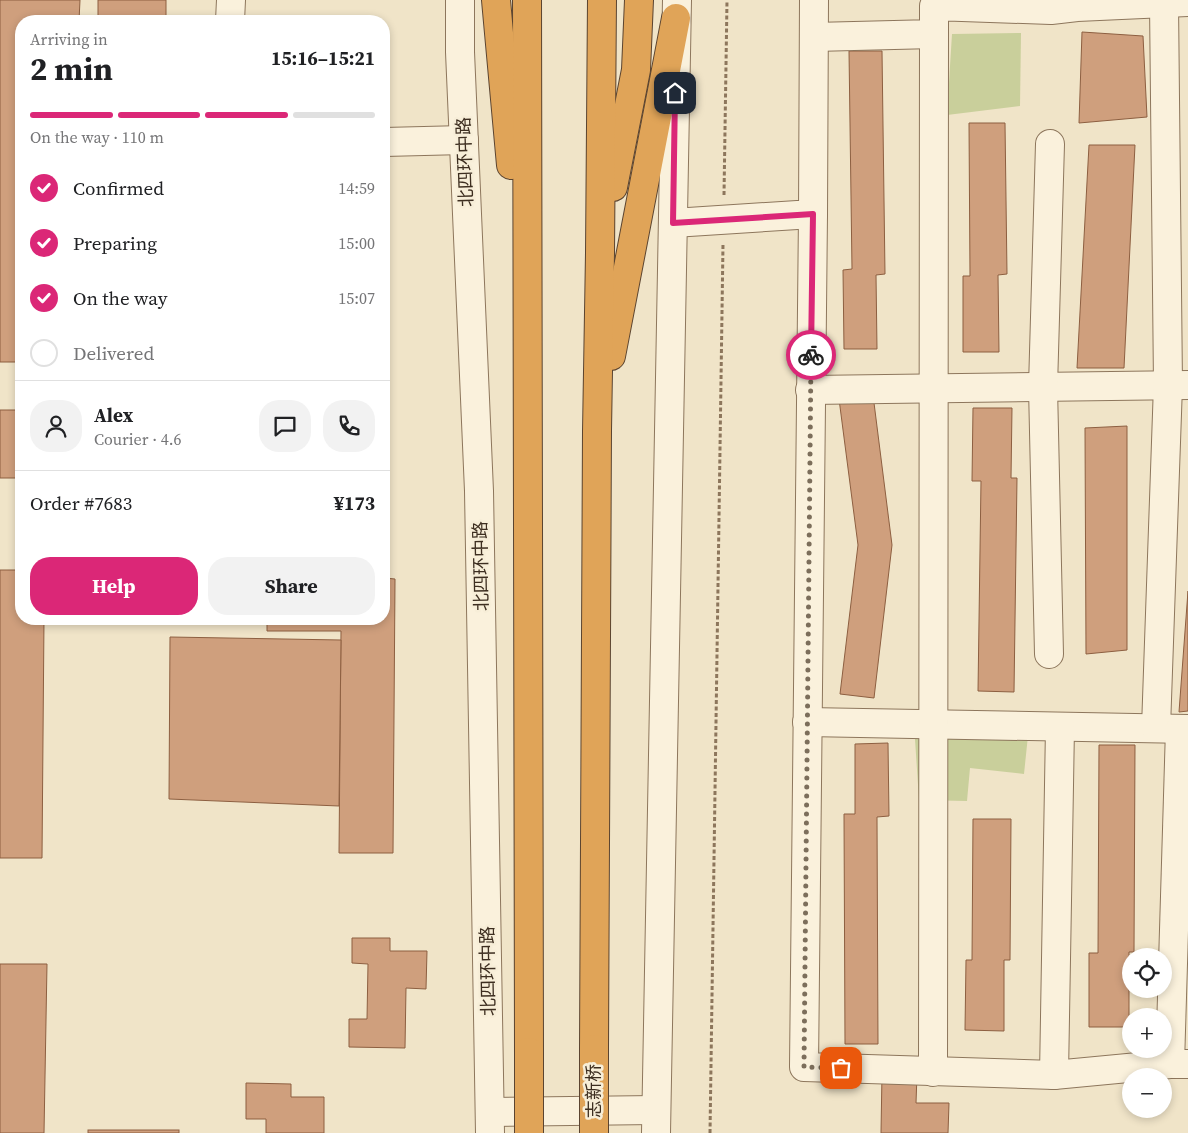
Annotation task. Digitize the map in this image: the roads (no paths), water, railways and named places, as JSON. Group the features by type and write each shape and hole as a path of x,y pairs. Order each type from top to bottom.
{"highway":[{"path":"496,0 527,336"},
{"path":"527,0 529,1133"},
{"path":"596,431 600,253 602,0"},
{"path":"600,253 636,70 639,0"},
{"path":"596,431 677,9"},
{"name":"志新桥","path":"594,1133 596,431"}],"street":[{"path":"230,15 231,0"},
{"name":"北四环中路","path":"460,0 479,491 490,1123"},
{"path":"814,0 804,1067 933,1072 1054,1075 1179,1064 1175,729 1178,385 1176,3 1077,7 934,3 933,1072"},
{"path":"490,1123 656,1122 677,9"},
{"path":"814,37 934,34"},
{"path":"390,142 464,140"},
{"path":"1050,144 1043,387 1050,654"},
{"path":"673,223 813,214"},
{"path":"810,390 1178,385"},
{"path":"807,722 1175,729"},
{"path":"1054,1075 1060,727"}]}
